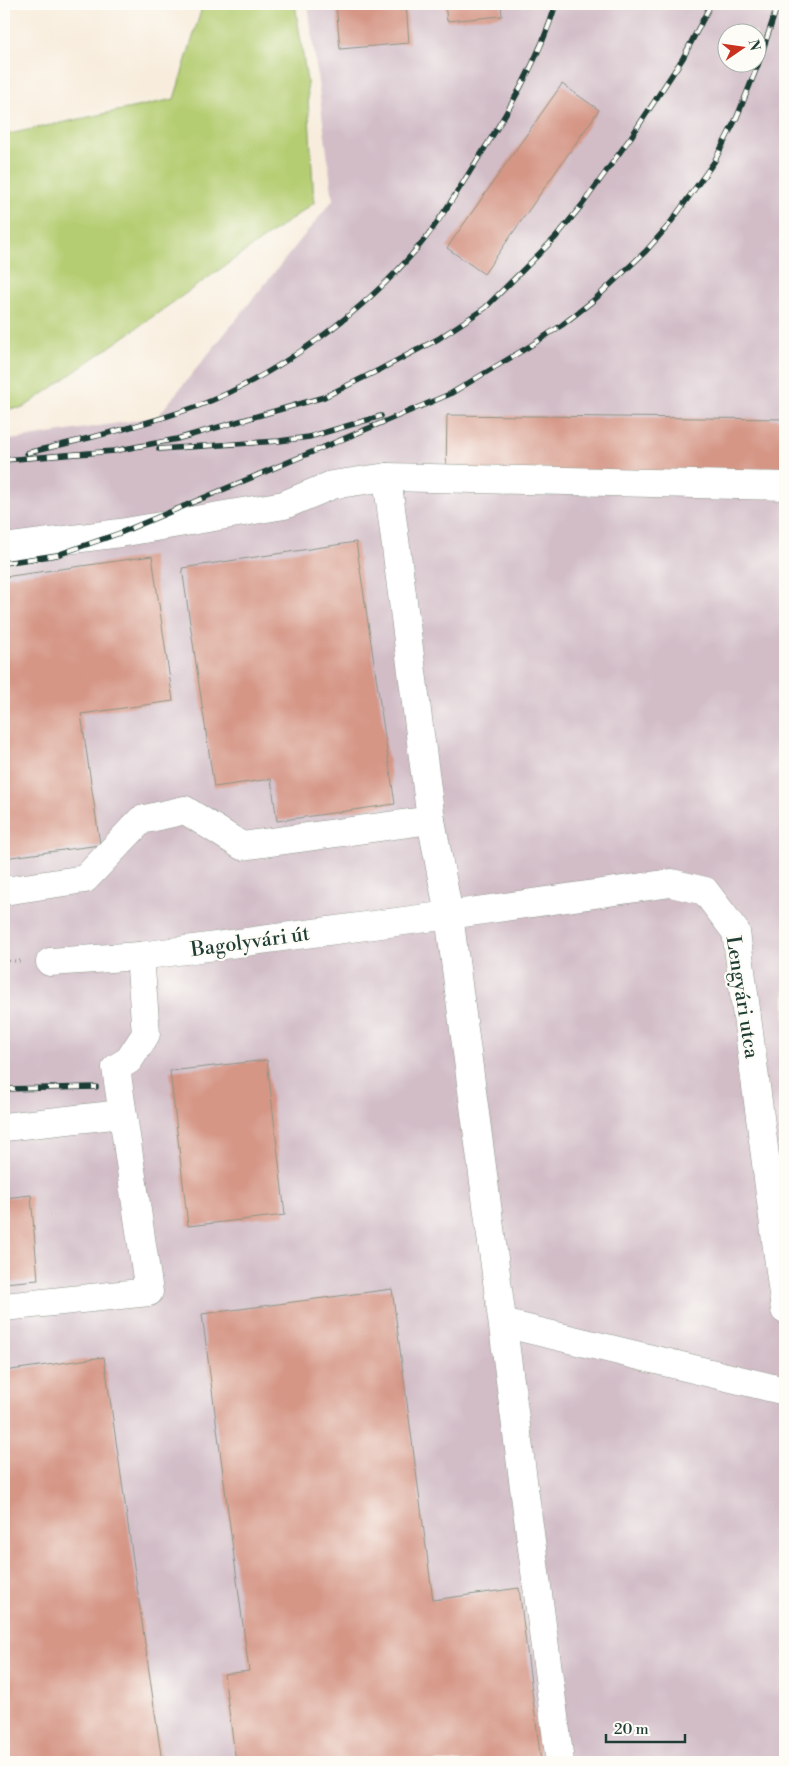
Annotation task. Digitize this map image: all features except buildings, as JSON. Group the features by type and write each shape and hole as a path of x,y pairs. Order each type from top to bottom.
{"street":[{"path":"387,477 431,820 449,915 560,1762"},
{"path":"4,548 120,534 284,506 332,485 387,477 785,486"},
{"path":"4,891 85,880 141,820 185,810 242,846 431,820"},
{"name":"Lengyári utca","path":"449,915 671,883 705,891 736,932 785,1310"},
{"name":"Bagolyvári út","path":"50,962 140,956 449,915"},
{"path":"4,1307 149,1292 116,1068 129,1060 146,1034 140,956"},
{"path":"4,1127 122,1114"},
{"path":"503,1323 785,1390"}],"shaded area":[{"path":"308,4 785,4 785,1762 4,1762 4,441 157,417 333,200"}],"green space":[{"path":"203,4 295,4 307,81 314,203 23,408 4,409 4,135 174,99"}],"railway":[{"path":"27,453 135,426 198,406 228,393 288,359 346,317 397,270 419,246 442,215 500,124 522,85 541,45 556,4"},
{"path":"4,460 114,451 177,439 324,397 438,339 485,308 556,237 582,205 631,137 683,58 711,4"},
{"path":"4,563 57,555 120,533 450,394 562,325 594,300 646,251 668,226 714,162 737,117 758,65 778,4"},
{"path":"159,449 279,441 309,437 381,416"},
{"path":"4,1089 96,1087"}]}
